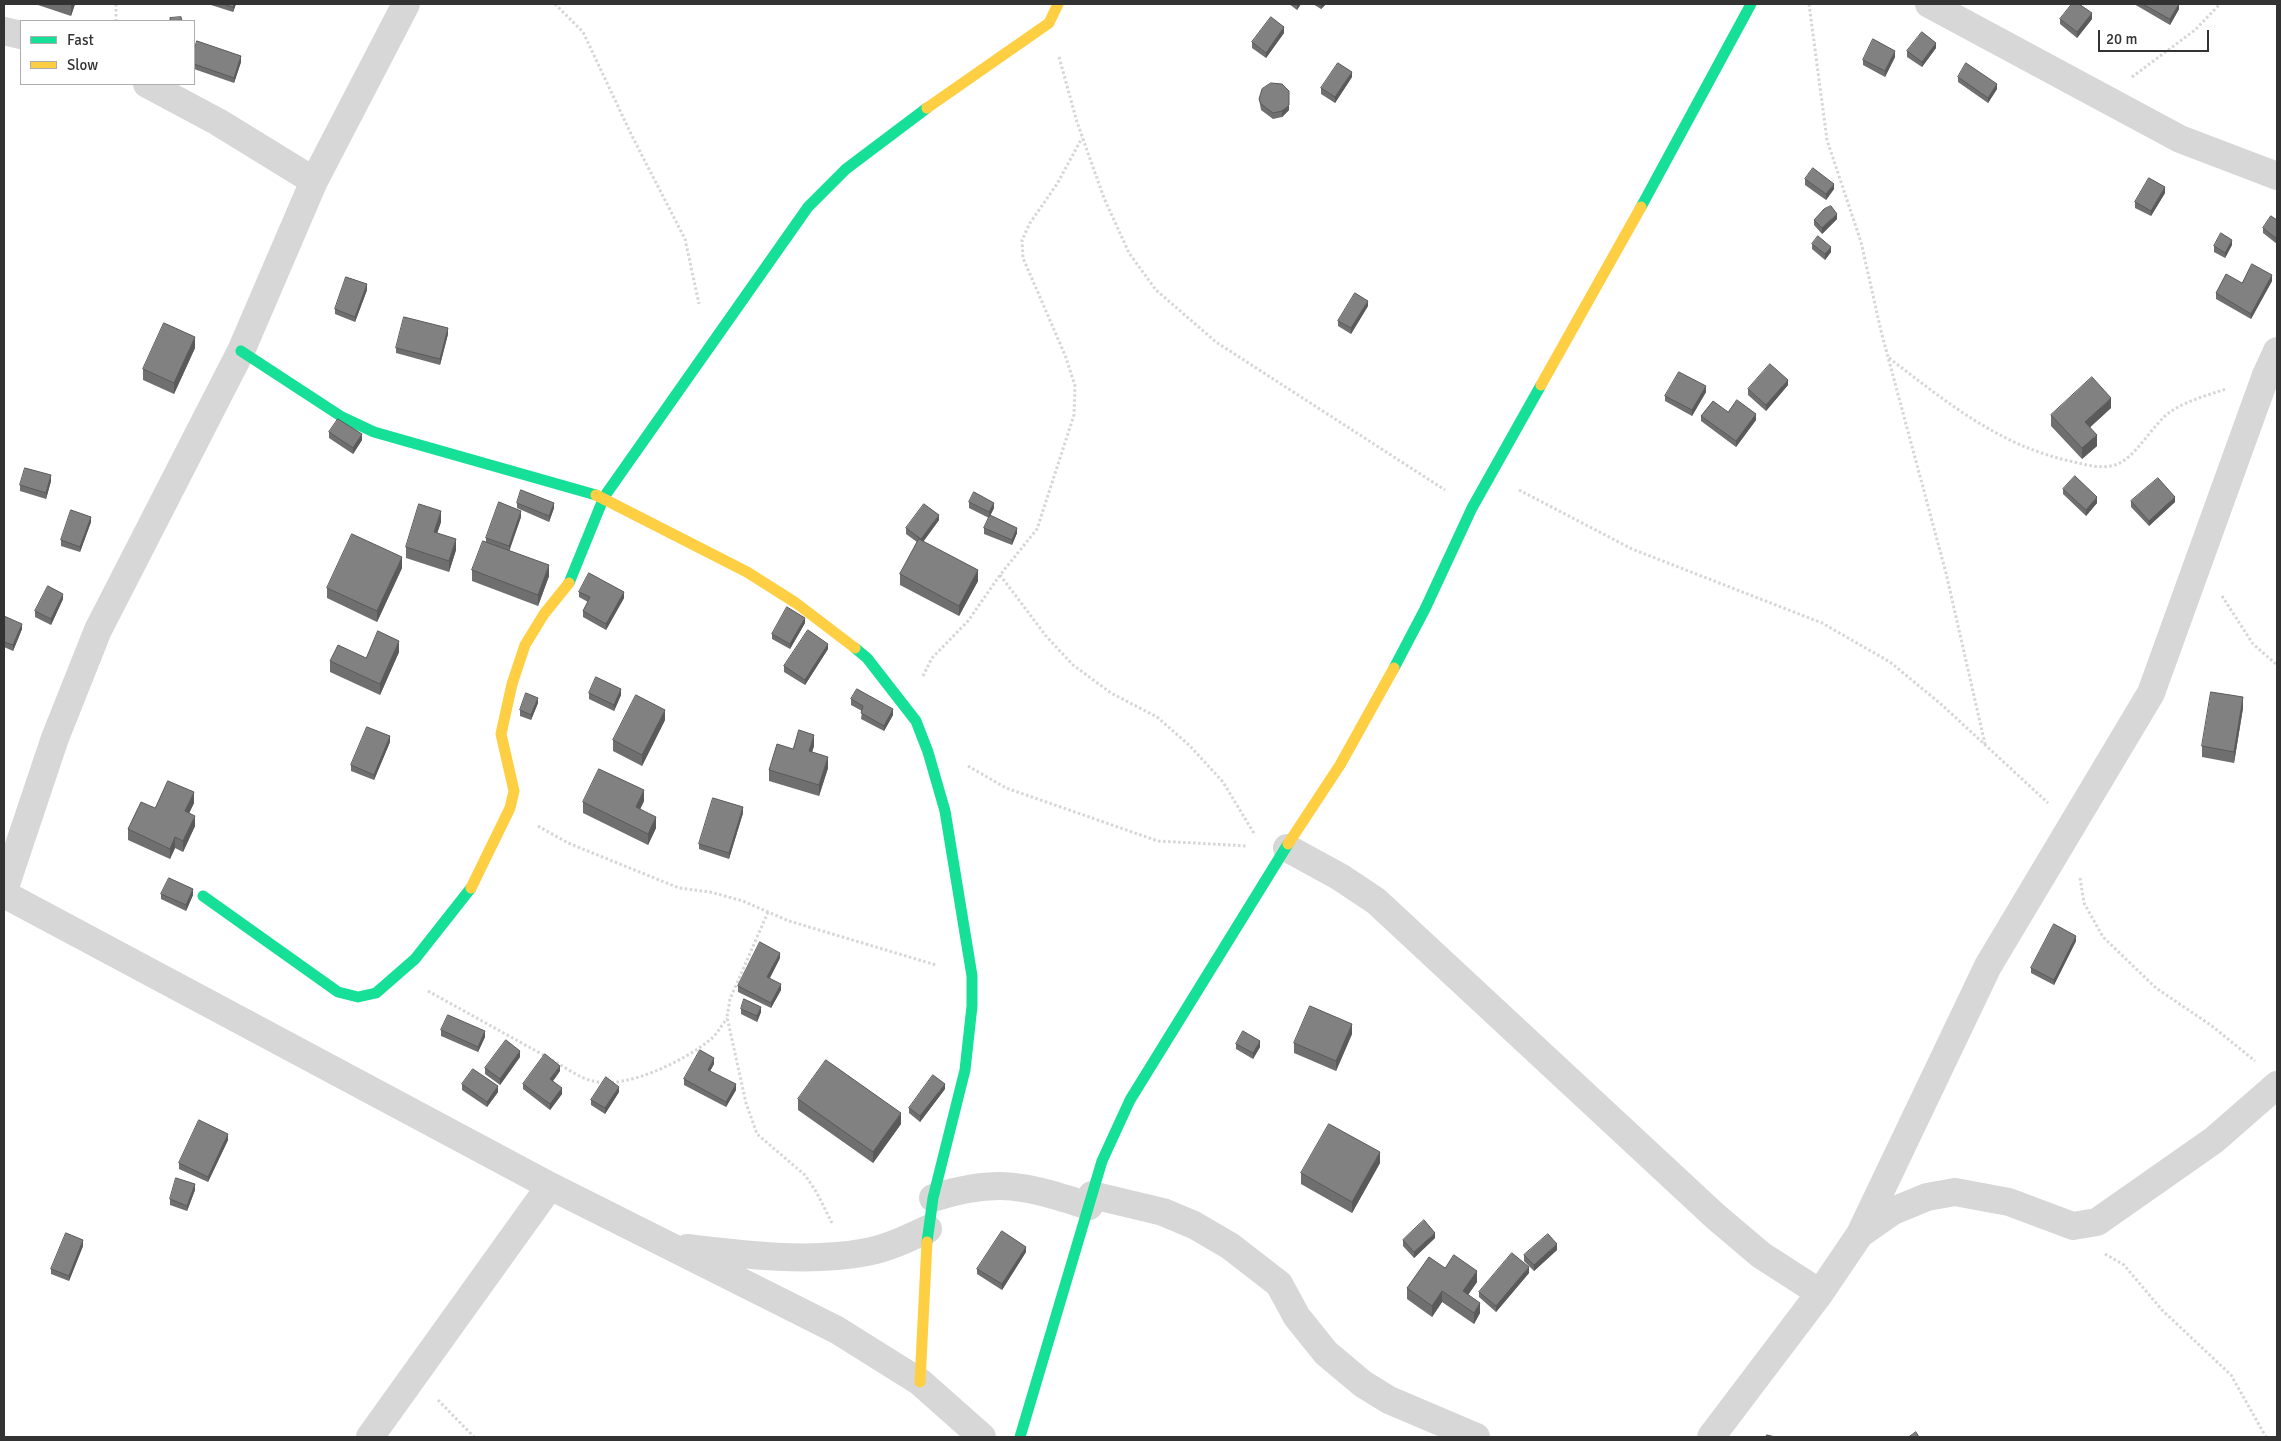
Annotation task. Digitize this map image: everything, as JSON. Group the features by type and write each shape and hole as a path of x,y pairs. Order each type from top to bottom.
{"street":[{"path":"406,4 314,181 241,351 98,630 55,738 4,892 550,1186 837,1330 920,1382 982,1437"},
{"path":"203,896 338,992 358,997 376,993 414,959 470,890 510,808 514,791 501,734 512,684 525,645 544,614 570,582 604,497 808,207 846,169 896,129 1049,23 1058,4"},
{"path":"1020,1437 1102,1161 1130,1100 1271,871 1275,848 1381,694 1425,609 1472,508 1642,205 1750,4"},
{"path":"1929,4 2180,139 2277,176"},
{"path":"4,31 20,35"},
{"path":"149,85 218,122 314,181"},
{"path":"241,351 342,416 374,432 604,497 747,572 824,623 867,658 916,721 928,752 945,810 972,976 972,1006 965,1070 933,1198 928,1228 920,1382"},
{"path":"1711,1437 1820,1293 1860,1234 1988,966 2151,693 2272,363"},
{"path":"1275,848 1340,877 1376,901 1715,1216 1761,1255 1820,1293"},
{"path":"1860,1234 1893,1211 1927,1197 1955,1192 2009,1202 2073,1226 2097,1222 2214,1140 2277,1085"},
{"path":"933,1198 963,1188 999,1185 1163,1212 1194,1225 1230,1246 1280,1284 1297,1316 1326,1353 1363,1384 1389,1400 1476,1437"},
{"path":"370,1437 412,1375 550,1186"},
{"path":"668,1246 743,1255 800,1257 867,1252 896,1244 928,1228"},
{"path":"1389,1400 1430,1437"}],"path":[{"path":"116,4 116,20"},
{"path":"556,4 583,32 632,136 684,239 709,346"},
{"path":"1809,4 1827,140 1861,242 1889,358 1946,573 1985,744"},
{"path":"2102,97 2166,53 2195,30 2220,4"},
{"path":"1049,23 1082,138 1104,198 1129,253 1156,290 1216,342 1472,508"},
{"path":"916,721 921,680 932,658 968,621 1000,575 1037,530 1074,416 1075,386 1065,356 1023,258 1022,240 1030,223 1057,184 1082,138"},
{"path":"1889,358 1970,420 2043,455 2097,467 2116,465 2131,454 2154,426 2171,411 2272,363"},
{"path":"1490,475 1632,549 1822,623 1890,662 1942,704 2072,825 2084,903 2103,937 2156,988 2212,1026 2256,1062"},
{"path":"2199,563 2254,644 2277,665"},
{"path":"1000,575 1046,636 1072,665 1111,693 1157,717 1189,745 1223,782 1275,848"},
{"path":"928,752 961,762 1006,788 1158,841 1275,848"},
{"path":"510,808 551,834 605,859 679,888 710,892 735,899 789,921 972,976"},
{"path":"768,912 730,999 727,1017 746,1103 757,1134 805,1175 829,1215 841,1254"},
{"path":"398,975 584,1078 596,1082 625,1080 659,1070 691,1054 712,1038 727,1017"},
{"path":"2073,1226 2095,1249 2124,1264 2162,1310 2231,1375 2266,1437"},
{"path":"412,1375 474,1437"}],"building":[{"path":"2072,4 2079,4 2092,13 2077,32 2060,19"},
{"path":"2143,4 2179,4 2170,19"},
{"path":"181,17 182,20 170,20 170,18"},
{"path":"1271,17 1284,27 1266,53 1252,42"},
{"path":"1922,32 1936,43 1922,62 1907,51"},
{"path":"1873,39 1895,51 1885,71 1863,60"},
{"path":"197,41 241,56 234,78 195,64"},
{"path":"1338,63 1352,72 1335,97 1321,88"},
{"path":"1966,63 1997,84 1988,98 1958,77"},
{"path":"1271,83 1282,84 1289,91 1289,105 1282,111 1273,113 1261,104 1259,99 1262,89"},
{"path":"1813,168 1834,184 1826,194 1805,179"},
{"path":"2149,178 2165,187 2151,211 2135,202"},
{"path":"1831,206 1837,214 1822,228 1814,220 1824,209"},
{"path":"2271,216 2277,220 2277,239 2263,228"},
{"path":"2221,233 2232,240 2225,253 2214,246"},
{"path":"1818,236 1831,247 1825,254 1812,244"},
{"path":"2252,264 2272,275 2251,314 2216,293 2226,274 2242,283"},
{"path":"346,277 367,284 355,317 335,309"},
{"path":"1355,293 1368,301 1351,328 1338,321"},
{"path":"404,317 448,328 440,359 396,348"},
{"path":"164,323 195,337 174,383 143,369"},
{"path":"1770,364 1788,380 1766,405 1748,389"},
{"path":"1679,372 1706,386 1692,410 1665,396"},
{"path":"2092,377 2111,398 2085,422 2097,435 2082,448 2051,415"},
{"path":"1737,400 1756,414 1736,441 1701,416 1713,401 1728,412"},
{"path":"338,419 362,434 353,448 329,432"},
{"path":"25,468 51,475 46,493 20,485"},
{"path":"2075,476 2097,497 2086,510 2063,489"},
{"path":"2158,478 2175,497 2149,521 2131,501"},
{"path":"521,490 554,503 549,516 517,503"},
{"path":"974,492 994,503 989,512 969,502"},
{"path":"499,502 521,511 509,546 486,538"},
{"path":"419,504 441,511 434,532 456,539 449,561 406,547"},
{"path":"924,504 939,515 921,539 906,528"},
{"path":"71,510 91,517 80,547 61,540"},
{"path":"990,515 1017,528 1012,540 984,528"},
{"path":"352,534 402,557 377,611 327,588"},
{"path":"919,539 978,570 959,606 900,574"},
{"path":"483,541 549,565 538,595 472,570"},
{"path":"589,573 624,592 606,624 583,611 590,597 579,592"},
{"path":"48,586 63,594 51,619 35,611"},
{"path":"787,607 805,618 790,644 772,634"},
{"path":"4,616 22,624 13,645 4,642"},
{"path":"808,630 828,644 805,680 784,666"},
{"path":"378,631 399,641 380,684 330,661 338,645 366,658"},
{"path":"596,677 621,689 614,705 589,693"},
{"path":"857,689 893,709 884,726 861,713 863,706 851,699"},
{"path":"2211,692 2243,697 2234,752 2202,746"},
{"path":"526,693 538,698 531,715 520,710"},
{"path":"636,695 665,710 642,755 613,740"},
{"path":"367,727 390,736 374,775 351,765"},
{"path":"799,730 814,735 809,751 828,757 819,785 769,770 777,744 793,749"},
{"path":"599,769 644,790 636,807 656,817 648,834 583,802"},
{"path":"168,781 194,792 185,811 195,816 183,841 175,837 170,849 128,829 141,802 155,808"},
{"path":"713,798 743,807 729,853 699,844"},
{"path":"169,878 193,889 186,905 161,894"},
{"path":"2054,924 2076,936 2054,980 2031,968"},
{"path":"760,942 780,953 767,977 781,984 771,1003 738,986"},
{"path":"744,999 761,1007 757,1016 741,1009"},
{"path":"1310,1006 1352,1024 1336,1061 1294,1043"},
{"path":"448,1015 485,1031 478,1047 441,1030"},
{"path":"1243,1031 1260,1041 1253,1053 1236,1044"},
{"path":"506,1040 520,1051 500,1079 485,1068"},
{"path":"700,1050 714,1058 708,1070 736,1084 726,1102 684,1079"},
{"path":"545,1054 560,1066 550,1079 562,1088 550,1104 523,1084"},
{"path":"826,1060 901,1113 873,1152 798,1099"},
{"path":"473,1069 498,1086 487,1102 462,1084"},
{"path":"933,1075 945,1084 920,1116 909,1108"},
{"path":"606,1077 619,1087 605,1108 591,1100"},
{"path":"199,1120 228,1134 208,1177 179,1163"},
{"path":"1329,1124 1380,1152 1352,1202 1301,1173"},
{"path":"176,1178 195,1184 187,1206 170,1199"},
{"path":"1424,1220 1435,1233 1414,1252 1403,1240"},
{"path":"1002,1231 1026,1247 1002,1284 977,1269"},
{"path":"66,1233 83,1240 69,1276 51,1269"},
{"path":"1548,1234 1557,1244 1534,1265 1524,1255"},
{"path":"1512,1253 1529,1267 1496,1306 1479,1292"},
{"path":"1454,1255 1477,1271 1463,1291 1480,1303 1474,1313 1442,1291 1432,1306 1407,1288 1429,1257 1445,1268"},
{"path":"1916,1432 1919,1437 1909,1437"}],"traffic: fast":[{"path":"1641,207 1751,4"},
{"path":"569,583 604,497 808,207 846,169 927,108"},
{"path":"241,351 342,417 374,432 596,495"},
{"path":"1394,668 1425,609 1472,508 1541,385"},
{"path":"855,648 867,658 916,721 928,752 945,811 972,976 972,1006 965,1070 933,1198 927,1242"},
{"path":"1020,1437 1102,1161 1130,1100 1288,844"},
{"path":"203,896 338,992 358,997 376,993 415,959 471,888"}],"traffic: slow":[{"path":"927,108 1049,23 1058,4"},
{"path":"1541,385 1641,207"},
{"path":"596,495 747,572 796,603 855,648"},
{"path":"471,888 510,808 514,791 501,734 512,684 525,645 544,614 569,583"},
{"path":"1288,844 1340,765 1394,668"},
{"path":"920,1382 927,1242"}]}
